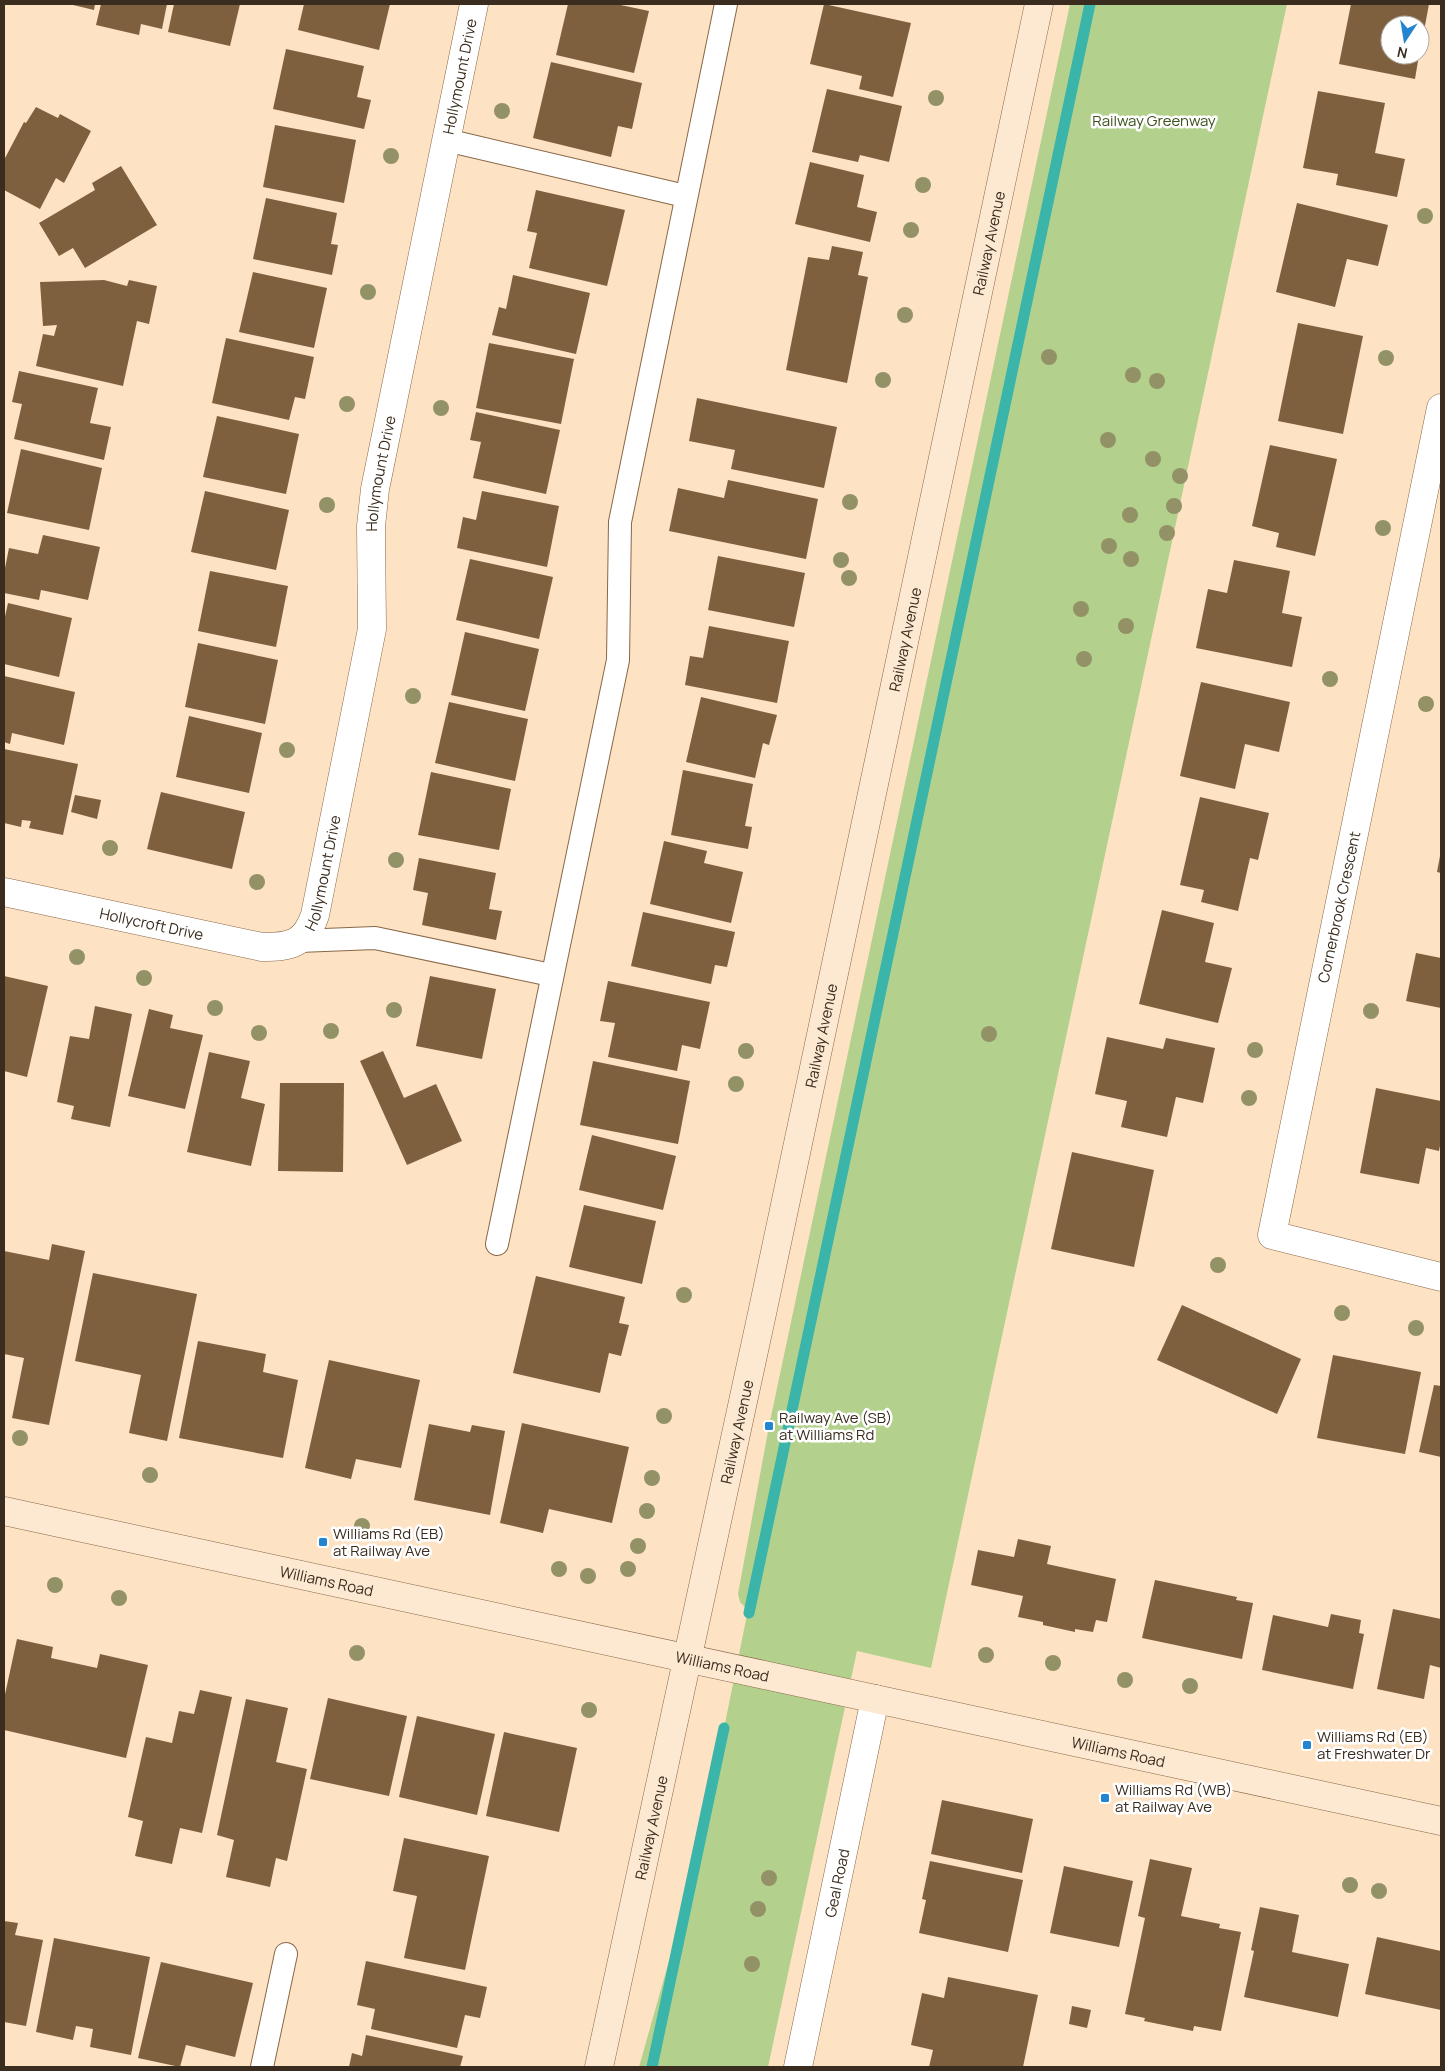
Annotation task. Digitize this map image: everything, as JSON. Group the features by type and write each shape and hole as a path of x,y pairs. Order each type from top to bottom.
{"main road":[{"name":"Railway Avenue","path":"599,2067 688,1659 1039,4"},
{"name":"Williams Road","path":"4,1512 1441,1821"}],"street":[{"name":"Hollymount Drive","path":"299,941 310,928 315,915 372,629 371,526 375,489 474,4"},
{"name":"Cornerbrook Crescent","path":"1441,408 1272,1235 1441,1277"},
{"name":"Hollycroft Drive","path":"4,892 262,947 281,947 299,941"},
{"name":"Geal Road","path":"798,2067 875,1699"}],"lane":[{"path":"497,1244 618,660 620,522 685,196 726,4"},
{"path":"446,140 685,196"},
{"path":"299,941 375,938 551,976"},
{"path":"262,2067 286,1954"}],"green space":[{"name":"Railway Greenway","path":"1070,4 1287,4 931,1668 857,1651 768,2067 639,2067 678,1929 719,1753 748,1610 740,1602 738,1594 769,1426"}],"building":[{"path":"69,4 95,4 94,10"},
{"path":"101,4 167,4 162,29 141,24 139,35 96,25"},
{"path":"174,4 240,4 230,46 168,32"},
{"path":"304,4 390,4 379,50 298,30"},
{"path":"568,4 616,4 649,11 634,73 556,55"},
{"path":"824,4 911,23 893,97 859,89 862,76 810,64"},
{"path":"1351,4 1429,4 1427,15 1380,15 1380,65 1417,65 1415,79 1339,64"},
{"path":"286,49 364,66 357,97 371,100 364,129 273,109"},
{"path":"551,62 642,83 632,129 618,126 611,157 533,138"},
{"path":"827,89 902,106 889,162 860,155 858,162 812,152"},
{"path":"1318,91 1385,103 1375,153 1405,159 1397,197 1336,185 1338,174 1303,168"},
{"path":"36,107 58,118 60,114 91,131 64,183 56,178 40,209 4,190 4,160 24,122 26,123"},
{"path":"275,125 356,140 344,203 263,187"},
{"path":"810,162 864,175 857,207 877,212 870,242 795,224"},
{"path":"121,166 157,225 85,268 73,248 59,256 39,223 95,190 92,183"},
{"path":"536,190 625,210 607,286 529,268 537,233 527,231"},
{"path":"266,198 337,213 331,244 338,245 332,275 253,259"},
{"path":"1297,203 1388,225 1378,266 1347,259 1335,307 1276,292"},
{"path":"832,246 863,252 858,275 868,277 847,383 786,370 808,257 829,260"},
{"path":"253,272 327,288 314,348 239,332"},
{"path":"513,275 590,293 576,354 492,335 499,307 506,309"},
{"path":"104,280 127,286 129,280 157,286 149,324 137,321 123,386 36,366 43,334 54,336 57,325 43,326 40,282"},
{"path":"1298,323 1363,336 1343,434 1278,421"},
{"path":"226,338 314,357 305,399 295,397 289,420 212,403"},
{"path":"489,343 574,359 561,424 476,408"},
{"path":"19,371 98,388 90,423 111,427 104,460 14,439 22,404 12,402"},
{"path":"697,398 837,427 824,488 731,469 735,450 689,441"},
{"path":"476,412 560,430 546,494 473,478 481,442 470,440"},
{"path":"217,416 299,434 286,494 203,477"},
{"path":"1270,445 1337,459 1315,556 1276,547 1279,533 1252,526"},
{"path":"21,449 102,468 89,530 7,513"},
{"path":"728,480 818,499 806,559 669,531 678,488 724,498"},
{"path":"205,491 289,510 276,570 191,552"},
{"path":"482,491 559,506 547,567 457,548 463,517 476,520"},
{"path":"43,535 100,547 88,600 41,590 39,600 4,593 4,573 9,548 38,554"},
{"path":"718,556 805,573 794,627 708,610"},
{"path":"470,559 553,577 539,639 456,620"},
{"path":"1234,560 1290,571 1282,613 1302,617 1292,667 1196,648 1208,589 1227,593"},
{"path":"210,571 288,586 276,647 198,631"},
{"path":"8,603 72,618 59,677 4,664 4,621"},
{"path":"709,626 789,641 777,703 685,685 690,656 703,658"},
{"path":"465,632 539,649 525,711 451,695"},
{"path":"198,643 278,660 265,724 185,707"},
{"path":"4,676 75,692 64,745 12,733 10,744 4,742"},
{"path":"1201,682 1290,702 1279,752 1245,744 1235,789 1180,776"},
{"path":"701,697 777,715 769,745 763,743 755,778 686,762"},
{"path":"449,702 528,719 515,781 435,763"},
{"path":"189,716 262,733 249,793 176,777"},
{"path":"4,749 78,764 63,835 29,828 31,821 22,820 21,827 4,823"},
{"path":"683,770 753,784 745,826 752,827 748,849 671,835"},
{"path":"431,772 511,789 499,850 418,835"},
{"path":"161,792 245,812 232,869 147,849"},
{"path":"75,795 101,800 97,819 71,812"},
{"path":"1200,797 1269,813 1258,860 1250,858 1238,911 1201,902 1204,890 1180,885"},
{"path":"664,841 707,851 704,863 743,872 731,923 650,904"},
{"path":"1441,856 1441,873 1437,872"},
{"path":"419,858 496,873 489,909 502,911 496,940 422,925 428,893 413,890"},
{"path":"1162,910 1214,923 1205,962 1232,968 1218,1023 1139,1004"},
{"path":"643,912 735,932 727,967 715,965 711,984 631,966"},
{"path":"1416,953 1441,958 1441,1008 1406,1001"},
{"path":"4,976 48,986 27,1077 4,1071"},
{"path":"430,976 496,989 482,1059 416,1046"},
{"path":"608,981 710,1002 700,1049 682,1045 677,1071 608,1057 615,1023 600,1021"},
{"path":"95,1006 132,1014 110,1127 71,1119 74,1106 57,1102 70,1036 89,1039"},
{"path":"149,1009 173,1015 170,1028 203,1035 185,1109 128,1096"},
{"path":"1107,1037 1163,1049 1166,1038 1215,1048 1203,1103 1176,1097 1167,1137 1121,1127 1127,1101 1095,1094"},
{"path":"383,1051 404,1098 436,1084 462,1141 407,1165 360,1061"},
{"path":"209,1052 250,1061 241,1098 265,1104 251,1166 187,1152"},
{"path":"593,1061 690,1081 678,1144 580,1125"},
{"path":"280,1083 344,1083 343,1172 278,1171"},
{"path":"1376,1088 1441,1101 1441,1140 1439,1151 1426,1148 1419,1184 1360,1173"},
{"path":"592,1135 676,1156 663,1210 579,1190"},
{"path":"1072,1152 1154,1170 1134,1267 1051,1249"},
{"path":"584,1205 656,1221 642,1284 569,1267"},
{"path":"52,1244 85,1251 49,1425 12,1418 24,1358 4,1354 4,1251 49,1260"},
{"path":"93,1273 197,1294 167,1441 129,1433 141,1375 75,1361"},
{"path":"536,1276 625,1297 619,1323 629,1325 621,1356 609,1353 600,1393 513,1373"},
{"path":"1182,1305 1301,1359 1277,1414 1157,1360"},
{"path":"198,1341 266,1354 263,1372 298,1380 283,1458 179,1438"},
{"path":"1333,1355 1421,1372 1405,1454 1317,1438"},
{"path":"329,1360 420,1380 401,1468 356,1459 351,1479 305,1468"},
{"path":"1434,1385 1441,1386 1441,1457 1419,1452"},
{"path":"522,1423 629,1447 612,1523 549,1509 543,1533 500,1523"},
{"path":"429,1424 470,1432 472,1425 505,1431 490,1515 414,1500"},
{"path":"1018,1539 1051,1546 1047,1564 1116,1579 1107,1622 1096,1620 1093,1632 1075,1629 1075,1632 1043,1625 1043,1622 1018,1617 1023,1596 971,1585 978,1550 1014,1557"},
{"path":"1155,1580 1237,1597 1236,1600 1253,1603 1242,1659 1142,1638"},
{"path":"1393,1609 1441,1619 1441,1668 1430,1665 1424,1699 1377,1689"},
{"path":"1331,1614 1361,1620 1359,1633 1364,1634 1353,1689 1262,1670 1273,1615 1328,1627"},
{"path":"17,1639 53,1647 51,1658 97,1668 100,1654 148,1665 126,1758 4,1730 4,1699"},
{"path":"200,1690 232,1697 202,1833 180,1828 172,1864 135,1856 143,1821 128,1817 146,1737 172,1743 179,1711 194,1714"},
{"path":"328,1698 407,1716 389,1796 310,1779"},
{"path":"246,1699 288,1708 276,1762 307,1769 287,1861 276,1858 270,1887 226,1877 234,1840 217,1835"},
{"path":"417,1716 495,1734 477,1815 399,1797"},
{"path":"504,1732 577,1748 559,1832 486,1816"},
{"path":"942,1800 1033,1819 1022,1873 931,1854"},
{"path":"404,1838 489,1856 465,1970 404,1958 417,1896 393,1891"},
{"path":"1150,1859 1192,1868 1181,1916 1220,1924 1219,1928 1241,1932 1221,2031 1194,2026 1193,2031 1144,2021 1145,2018 1125,2014 1145,1918 1138,1916"},
{"path":"930,1861 1023,1880 1008,1952 919,1933 926,1900 922,1899"},
{"path":"1064,1866 1133,1881 1119,1947 1050,1933"},
{"path":"1260,1907 1299,1915 1292,1952 1349,1964 1338,2017 1244,1997 1254,1951 1251,1950"},
{"path":"4,1921 18,1923 15,1935 43,1940 26,2026 4,2022"},
{"path":"1377,1937 1441,1951 1441,2010 1365,1994"},
{"path":"54,1938 150,1957 131,2055 90,2047 93,2029 76,2026 73,2040 36,2032"},
{"path":"366,1961 487,1987 480,2018 465,2015 457,2048 371,2029 375,2009 357,2005"},
{"path":"161,1962 253,1983 235,2057 186,2045 180,2067 138,2058"},
{"path":"948,1977 1038,1995 1023,2067 929,2067 933,2050 911,2045 922,1993 944,1998"},
{"path":"1072,2006 1091,2010 1087,2028 1069,2024"},
{"path":"366,2035 463,2056 460,2067 349,2067 352,2053 362,2056"}],"waterway":[{"path":"749,1613 1090,4"},
{"path":"652,2067 724,1728"}],"place":[{"name":"Railway Ave (SB) at Williams Rd","path":"769,1426"},
{"name":"Williams Rd (EB) at Railway Ave","path":"323,1542"},
{"name":"Williams Rd (EB) at Freshwater Dr","path":"1307,1745"},
{"name":"Williams Rd (WB) at Railway Ave","path":"1105,1798"}]}
